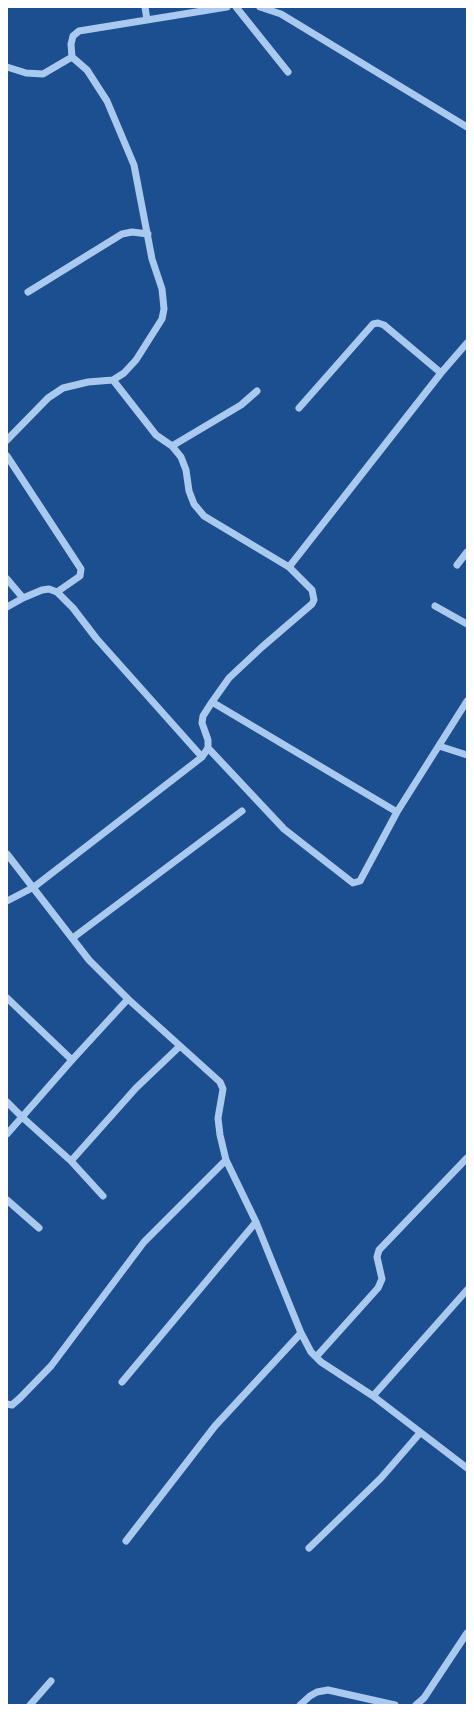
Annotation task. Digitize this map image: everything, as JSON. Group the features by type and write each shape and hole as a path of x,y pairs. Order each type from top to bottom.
{"street":[{"path":"145,7 147,20"},
{"path":"7,440 48,398 63,388 88,382 113,380 124,373 136,360 162,319 164,309 162,289 152,259 134,165 107,101 87,70 72,57 71,44 74,36 79,31 226,7"},
{"path":"236,7 288,72"},
{"path":"260,7 274,9 467,127"},
{"path":"7,67 26,73 43,74 72,57"},
{"path":"28,292 122,234 132,232 148,234"},
{"path":"299,408 373,324 378,323 384,325 441,373"},
{"path":"289,567 441,373 467,343"},
{"path":"7,901 34,887 202,756 208,748 208,740 202,722 212,702 229,678 312,604 314,600 312,590 289,567 204,516 194,504 189,491 186,470 181,457 172,446 156,436 113,380"},
{"path":"172,446 241,405 257,392"},
{"path":"7,456 80,568 80,576 57,592"},
{"path":"456,565 467,552"},
{"path":"7,579 23,598"},
{"path":"7,607 42,590 49,589 57,592 73,608 96,638 202,756"},
{"path":"434,606 467,624"},
{"path":"208,748 284,829 352,883 360,881 398,812 467,700"},
{"path":"212,702 398,812"},
{"path":"439,746 467,755"},
{"path":"74,937 242,811"},
{"path":"7,854 74,937 89,960 128,999 220,1082 223,1089 218,1118 220,1135 226,1160 256,1222 301,1333 316,1357 321,1362 373,1396 467,1468"},
{"path":"7,998 72,1060"},
{"path":"7,1134 128,999"},
{"path":"71,1161 136,1088 180,1046"},
{"path":"7,1102 22,1118 71,1161 103,1196"},
{"path":"316,1357 378,1288 382,1279 377,1257 379,1250 467,1158"},
{"path":"7,1404 12,1405 51,1366 144,1242 226,1160"},
{"path":"7,1200 39,1228"},
{"path":"122,1382 256,1222"},
{"path":"373,1396 467,1290"},
{"path":"126,1541 215,1426 301,1333"},
{"path":"309,1548 381,1478 420,1433"},
{"path":"416,1705 424,1698 467,1633"},
{"path":"30,1705 52,1681"},
{"path":"300,1705 317,1692 328,1690 395,1705"}]}
